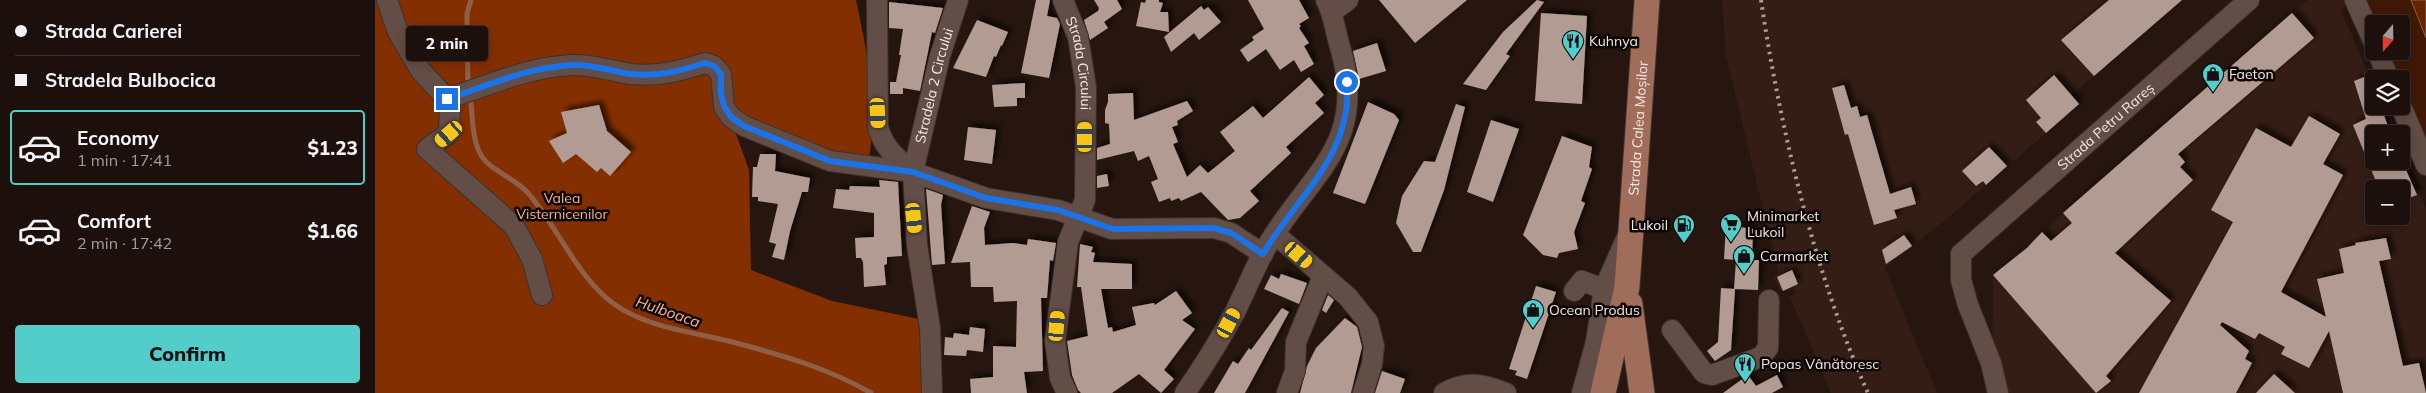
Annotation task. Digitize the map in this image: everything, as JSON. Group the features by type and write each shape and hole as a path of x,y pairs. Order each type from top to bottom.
{"main road":[{"name":"Strada Calea Moșilor","path":"1615,288 1632,226 1647,0"},
{"path":"1603,393 1615,288"},
{"path":"1615,288 1642,393"}],"street":[{"path":"387,0 399,32 421,71 447,99 451,108 449,134 427,149 514,226 532,259 542,295"},
{"path":"877,0 878,127 881,138 889,150 913,172"},
{"name":"Stradela 2 Circului","path":"933,393 929,328 917,245 913,172 940,56 958,0"},
{"name":"Strada Circului","path":"1063,0 1078,37 1086,88 1086,188 1084,205 1071,229 1068,242 1055,342 1060,378 1067,393"},
{"path":"1185,393 1223,334 1263,254 1275,234 1333,154 1345,126 1349,95 1347,69 1329,6 1348,0"},
{"name":"Strada Petru Rareș","path":"1998,393 1991,363 1965,297 1961,280 1961,254 2249,0"},
{"path":"2355,0 2365,23"},
{"path":"447,99 507,76 549,68 593,66 612,71 653,75 691,69 705,63 714,66 721,74 721,93 724,106 731,117 744,126 830,161 913,172 986,198 1058,210 1113,229 1214,228 1231,233 1263,254"},
{"path":"2405,115 2426,165"},
{"path":"1275,234 1348,297 1368,322 1374,346 1372,364 1363,393"},
{"path":"1287,393 1295,371 1297,342 1323,276"},
{"path":"1578,286 1615,288 1596,342 1582,393"},
{"path":"1672,330 1703,374 1712,375 1761,357 1768,348 1769,300"},
{"path":"1444,393 1455,386 1475,384 1506,393"}],"shaded area":[{"path":"1722,0 2181,0 2071,96 2080,104 1944,221 1885,268 1937,393 1831,393 1790,297 1796,293 1793,287 1780,291 1774,278 1779,275 1726,56"},
{"path":"2307,0 2350,0 2351,2 2341,10 2367,70 2365,70 2365,115 2386,115 2390,125 2365,125 2365,170 2409,170 2426,209 2426,393 1992,393 1993,275"},
{"path":"2364,0 2426,0 2426,144 2410,103 2410,70 2397,70 2393,60 2410,60 2410,15 2373,15"},
{"path":"2411,0 2426,0 2426,38"}],"green space":[{"name":"Valea Visternicenilor","path":"375,0 856,0 864,39 872,98 869,158 853,159 741,114 735,131 749,170 751,270 832,301 919,319 923,393 375,393"}],"building":[{"path":"1036,0 1050,0 1047,16 1057,18 1060,24 1049,78 1021,73"},
{"path":"1094,0 1117,0 1122,9 1104,22 1108,28 1090,40 1084,20 1098,11 1099,8"},
{"path":"1146,0 1159,0 1159,2 1163,3 1160,12 1168,12 1169,32 1136,26 1141,2 1145,3"},
{"path":"1248,0 1299,0 1309,18 1299,24 1301,26 1299,28 1309,43 1304,46 1314,64 1301,72 1294,60 1280,70 1266,49 1248,62 1240,50 1254,40 1252,37 1264,29"},
{"path":"1379,0 1467,0 1415,43"},
{"path":"1537,0 1544,2 1506,54 1510,56 1486,90 1463,84 1503,32"},
{"path":"2109,0 2182,0 2094,76 2061,40"},
{"path":"889,2 943,8 935,33 932,32 920,91 903,88 903,94 890,94 890,82 896,82 903,29 889,28"},
{"path":"1201,6 1204,10 1208,7 1221,22 1199,40 1194,33 1171,52 1164,37"},
{"path":"1541,13 1587,16 1582,104 1535,101"},
{"path":"2292,13 2314,38 2178,154 2185,162 2180,167 2193,180 2115,253 2171,301 2106,376 2111,381 2096,393 1993,275 2027,248 2042,232 2051,241 2072,223 2063,213"},
{"path":"977,20 1008,32 996,57 994,56 986,77 953,68"},
{"path":"1377,43 1386,71 1359,79 1353,51"},
{"path":"2054,75 2079,104 2046,133 2036,122 2041,118 2026,100"},
{"path":"1309,77 1324,95 1315,103 1324,113 1286,147 1291,153 1250,191 1259,201 1240,218 1228,220 1201,192 1181,201 1179,198 1171,201 1170,198 1159,202 1151,182 1158,179 1149,156 1138,161 1134,151 1097,160 1097,148 1110,144 1109,124 1105,123 1108,94 1133,93 1134,120 1187,101 1193,111 1177,121 1178,125 1172,127 1178,142 1173,144 1187,177 1200,165 1208,173 1235,151 1220,132 1253,106 1263,118"},
{"path":"2365,77 2365,115 2384,115 2388,125 2365,125 2365,155 2353,125 2366,119 2354,81"},
{"path":"1025,83 1025,98 1017,98 1017,106 994,107 992,85"},
{"path":"1844,85 1851,108 1857,106 1860,117 1867,115 1890,194 1911,187 1916,204 1894,210 1897,218 1874,225 1848,134 1845,135 1832,88"},
{"path":"1368,102 1394,114 1399,120 1365,204 1333,193"},
{"path":"1456,104 1465,107 1444,190 1421,252 1413,252 1396,223 1402,196 1424,161 1435,162"},
{"path":"599,105 607,131 631,152 610,176 601,168 597,172 576,154 563,163 549,141 567,133 561,112"},
{"path":"2309,116 2340,134 2323,164 2343,175 2281,292 2326,317 2317,279 2344,273 2339,249 2356,245 2355,243 2386,238 2391,259 2379,261 2403,366 2419,363 2426,393 2343,393 2329,331 2309,368 2281,354 2285,347 2259,333 2255,339 2222,322 2220,325 2249,351 2245,359 2252,363 2236,393 2139,393 2233,222 2211,210 2256,128 2291,147"},
{"path":"1491,120 1519,129 1493,202 1467,192"},
{"path":"968,127 996,130 992,164 964,160"},
{"path":"1562,136 1592,147 1589,167 1592,169 1581,201 1585,203 1574,232 1578,249 1559,253 1557,258 1543,255 1523,235"},
{"path":"1989,147 2007,166 1986,185 1983,181 1976,186 1962,171"},
{"path":"760,154 776,154 775,171 810,178 808,192 802,192 790,231 784,260 772,257 776,244 769,242 778,204 758,201 758,197 752,197 753,167 757,167"},
{"path":"2371,170 2406,170 2417,195 2410,198 2410,180 2375,180"},
{"path":"1107,174 1109,186 1097,188 1097,176"},
{"path":"879,180 898,182 902,256 887,257 887,264 884,265 886,285 864,287 863,262 861,258 856,258 855,238 874,237 874,213 833,208 836,189 849,190 850,186 880,187"},
{"path":"926,189 943,195 941,205 945,264 932,265"},
{"path":"972,206 990,212 984,228 985,245 1013,243 1027,245 1028,239 1056,243 1053,261 1050,260 1047,298 1041,298 1043,371 1024,372 1027,393 971,393 970,379 993,377 993,346 1016,347 1017,301 994,302 993,287 971,287 970,262 951,263"},
{"path":"1726,225 1753,229 1752,260 1759,260 1758,290 1735,289 1731,350 1715,361 1707,351 1718,342 1721,288 1734,289 1736,260 1724,259"},
{"path":"1904,235 1912,246 1886,264 1882,250"},
{"path":"1080,244 1093,247 1091,252 1095,253 1093,262 1132,264 1132,289 1101,289 1108,328 1112,327 1113,332 1136,325 1132,307 1154,303 1155,305 1176,291 1192,313 1182,320 1195,329 1164,370 1174,379 1161,393 1139,374 1112,393 1081,393 1078,390 1072,375 1067,341 1088,336 1081,287 1077,287"},
{"path":"1792,270 1798,284 1783,291 1777,277"},
{"path":"1281,274 1307,283 1299,304 1264,289 1271,275 1279,279"},
{"name":"Ocean Produs","path":"1536,286 1556,292 1527,379 1515,375 1517,371 1509,369"},
{"path":"1328,295 1334,300 1326,313 1322,310"},
{"path":"1282,308 1289,312 1245,393 1214,393 1233,361 1238,364 1249,348 1251,350"},
{"path":"1345,318 1357,327 1362,347 1351,393 1300,393 1307,366 1316,348"},
{"path":"970,327 985,329 983,352 967,350 966,356 944,355 945,337 953,338 954,333 969,335"},
{"path":"1382,371 1405,379 1400,393 1375,393"},
{"path":"2274,374 2295,393 2256,393"},
{"path":"1748,375 1756,386 1777,375 1783,387 1772,393 1723,393"}],"waterway":[{"name":"Hulboaca","path":"468,87 467,14 471,0"},
{"name":"Hulboaca","path":"471,103 473,129 480,154 491,166 520,185 528,193 539,206 578,266 601,293 614,304 642,319 673,329 771,352 839,377 871,393"}],"railway":[{"path":"1761,0 1778,99 1802,200 1832,300 1868,393"}],"place":[{"name":"Kuhnya","path":"1573,60"},
{"name":"Faeton","path":"2213,93"},
{"name":"Minimarket Lukoil","path":"1731,243"},
{"name":"Lukoil","path":"1684,244"},
{"name":"Carmarket","path":"1744,275"},
{"name":"Ocean Produs","path":"1533,329"},
{"name":"Popas Vânătoresc","path":"1745,383"}],"route":[{"path":"447,99 507,76 549,68 572,65 593,66 612,71 653,75 670,74 691,69 705,63 714,66 721,74 721,93 724,106 731,117 744,126 780,139 830,161 913,172 955,189 986,198 1058,210 1113,229 1214,228 1231,233 1263,254 1275,234 1322,172 1333,154 1345,126 1349,95 1347,82"}]}
